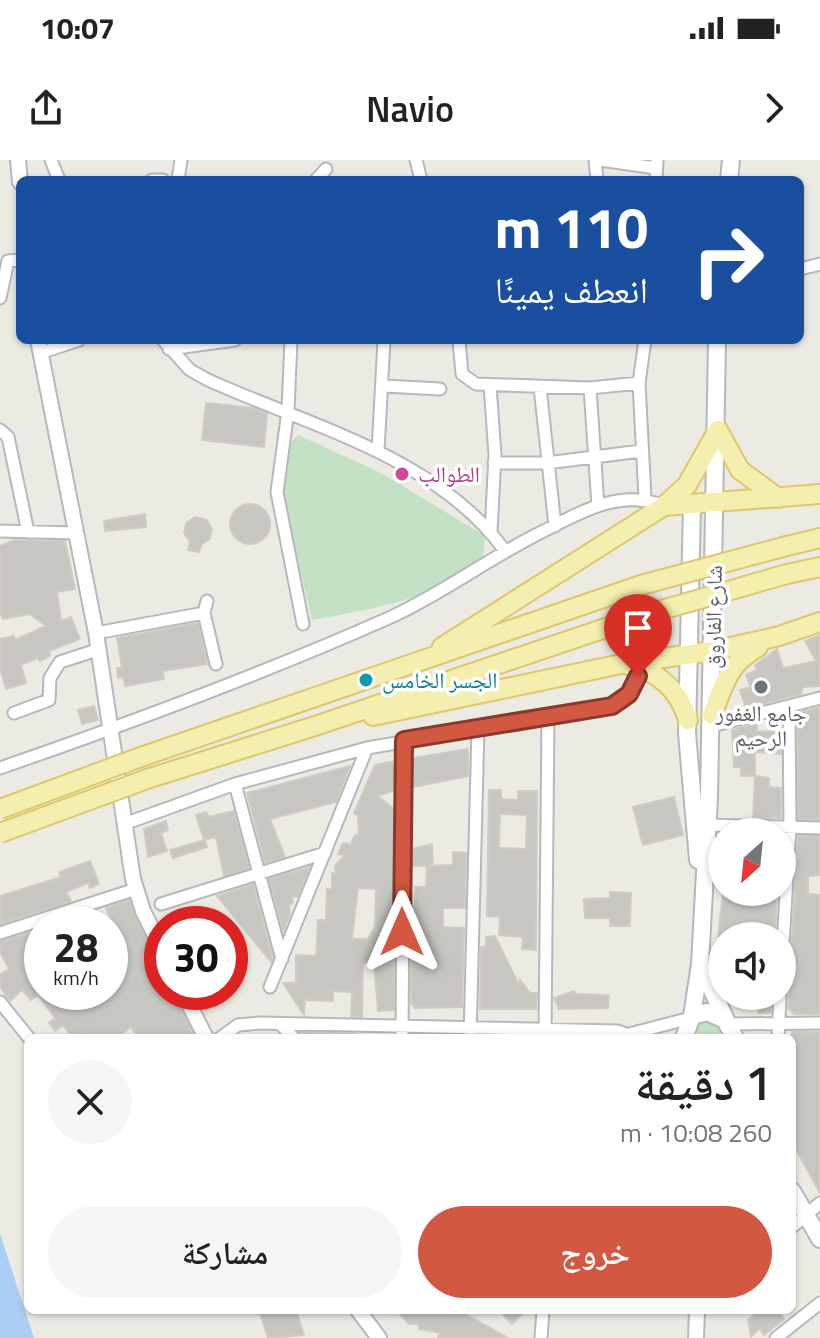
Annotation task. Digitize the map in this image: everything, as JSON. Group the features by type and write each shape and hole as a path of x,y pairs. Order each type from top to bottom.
{"main road":[{"name":"شارع الفاروق","path":"708,818 718,430 717,344"},
{"path":"718,430 740,470 778,498"},
{"path":"421,661 664,506 687,485 718,430"},
{"path":"664,506 714,505 820,494"},
{"name":"شارع الفاروق","path":"692,506 688,720 692,812 703,895"},
{"path":"0,809 138,758 641,585 820,538"},
{"path":"0,833 147,779 644,615 820,567"},
{"path":"315,726 713,651 779,636 820,622"},
{"path":"712,720 737,660 779,636"},
{"path":"629,666 657,676 673,690 688,720"},
{"name":"شارع الفاروق","path":"686,1034 692,1017 700,964 708,825"},
{"name":"شارع الفاروق","path":"700,964 708,988 730,1028"},
{"path":"692,1017 707,1012 730,1028"},
{"path":"796,1198 820,1239"}],"street":[{"path":"598,160 656,169"},
{"path":"320,176 326,169"},
{"path":"0,298 9,259"},
{"path":"166,344 190,370 208,380 378,451 455,499 491,532 505,551"},
{"path":"291,344 288,411 277,492 303,624"},
{"path":"378,451 384,344"},
{"path":"459,344 462,374 467,382 590,388 639,383"},
{"path":"644,344 639,383 645,498"},
{"path":"39,347 96,633 108,731 136,889 144,907"},
{"path":"490,385 494,463 491,532"},
{"path":"384,386 440,389"},
{"path":"540,387 555,526"},
{"path":"590,388 598,506"},
{"path":"0,430 8,437 28,532"},
{"path":"494,463 547,463 641,451"},
{"path":"0,768 268,672 392,616 505,551 598,506 630,497 645,498 664,506"},
{"path":"0,531 76,533"},
{"path":"96,633 205,607 216,664"},
{"path":"14,713 49,700 50,678 60,662 97,650"},
{"path":"124,824 235,784 367,748 602,708 621,701 634,685 629,666"},
{"path":"712,720 820,698"},
{"path":"789,706 790,818"},
{"path":"545,1033 548,716"},
{"path":"470,1033 478,728"},
{"path":"402,1033 404,740"},
{"path":"270,987 367,748"},
{"path":"235,784 282,959"},
{"path":"796,827 820,828"},
{"path":"161,904 325,853"},
{"path":"0,933 136,889"},
{"path":"0,1002 26,1034"},
{"path":"192,1010 204,1034"},
{"path":"778,1034 779,1010"},
{"path":"629,1034 692,1017"},
{"path":"730,1028 820,1023"},
{"path":"226,1034 238,1025 402,1033 585,1034"},
{"path":"282,1026 290,1034"},
{"path":"796,1224 820,1203"},
{"path":"776,1338 820,1303"},
{"path":"361,1314 379,1338"},
{"path":"541,1338 543,1314"},
{"path":"696,1338 697,1314"}],"green space":[{"path":"298,435 383,474 485,536 483,557 465,572 425,593 380,607 312,620 283,496 291,442"},
{"path":"701,1019 718,1022 722,1034 694,1034"}],"water":[{"path":"0,1234 34,1338 0,1338"}],"building":[{"path":"206,403 253,408 267,414 264,447 202,440"},
{"path":"250,504 264,510 270,524 264,538 250,544 236,538 230,524 236,510"},
{"path":"145,514 146,527 105,531 104,521"},
{"path":"195,517 207,520 212,529 210,539 202,544 199,552 188,550 190,542 184,533 186,523"},
{"path":"14,540 65,541 75,589 57,592 61,621 71,617 80,639 49,651 50,656 40,661 38,658 21,665 26,683 6,689 0,668 0,639 14,636 15,640 46,626 30,614 3,619 0,613 0,546"},
{"path":"198,623 207,664 163,671 164,679 125,686 123,677 118,678 117,668 122,668 117,638"},
{"path":"820,635 820,686 803,687 801,694 746,708 740,690 751,687 746,675 757,670 755,665 777,649 783,668 816,661 805,641"},
{"path":"94,706 98,720 82,724 78,710"},
{"path":"820,707 820,820 798,819 798,717 799,712"},
{"path":"779,719 781,754 755,752 755,776 741,776 741,767 734,767 732,730 757,723 757,731 779,732"},
{"path":"468,749 468,776 413,787 413,758"},
{"path":"395,761 395,790 378,796 395,810 394,1010 378,1011 374,963 363,963 362,1017 351,1017 352,992 333,991 333,1001 305,1000 304,1015 283,983 296,983 296,955 316,956 318,920 326,920 327,889 332,890 332,873 336,874 335,866 345,855 338,854 343,843 351,844 355,835 359,835 358,816 354,813 375,765","holes":["358,888 376,889 375,927 368,939 352,939"]},
{"path":"350,766 336,802 270,819 285,857 265,863 247,793"},
{"path":"755,776 769,778 769,787 781,788 781,818 753,818"},
{"path":"489,790 501,790 501,799 518,800 518,791 537,791 536,950 522,949 523,937 499,935 500,917 487,916","holes":["500,814 527,815 526,849 499,848"]},
{"path":"674,797 683,835 643,845 633,807"},
{"path":"234,811 249,868 224,876 216,837 204,840 196,815 206,812 209,817"},
{"path":"166,821 168,830 161,833 167,851 148,857 144,829"},
{"path":"798,836 820,836 820,875 808,876 808,894 820,895 820,1014 794,1014 790,1010 796,1010 796,922 793,922"},
{"path":"205,840 207,847 173,858 170,850"},
{"path":"432,844 433,866 412,866 412,849"},
{"path":"453,852 466,853 465,908 443,908 443,927 464,928 462,1007 415,1008 411,1003 411,907 415,907 415,887 426,887 427,866 453,865"},
{"path":"90,861 99,884 90,888 88,883 66,892 71,901 56,906 24,906 24,916 0,924 0,896 61,877 59,872"},
{"path":"310,867 298,897 292,896 293,903 289,905 290,914 283,931 269,879"},
{"path":"253,884 273,958 271,962 248,934 248,906 225,906 217,896"},
{"path":"610,892 631,893 630,926 610,926 610,918 585,918 584,899 610,898"},
{"path":"129,900 144,933 144,1010 182,1010 193,1034 136,1034 131,1027 121,1034 70,1034 63,1025 55,1031 49,1023 55,1018 49,1010 128,1010 128,906 112,906"},
{"path":"721,906 776,906 776,922 720,922"},
{"path":"24,934 24,992 22,990 10,1001 0,987 0,975 9,969 0,952 0,941"},
{"path":"495,936 520,987 520,980 530,993 537,993 536,1009 480,1009 481,947 486,947 486,937"},
{"path":"574,991 576,994 609,995 608,1008 559,1009 554,998"},
{"path":"300,1032 355,1034 301,1034"},
{"path":"820,1032 820,1193 796,1149 796,1034 792,1034"},
{"path":"260,1314 297,1314 304,1335 268,1338"},
{"path":"400,1314 465,1314 508,1338 438,1338 440,1333 419,1329 418,1324 409,1324"},
{"path":"503,1314 522,1314 512,1324"},
{"path":"755,1314 780,1314 784,1319 764,1335 759,1328 751,1337 748,1320"}],"place":[{"name":"الطوالب","path":"402,474"},
{"name":"الجسر الخامس","path":"366,680"},
{"name":"جامع الغفور الرحيم","path":"761,687"}],"route":[{"path":"402,932 404,740 612,706 629,694 638,676"}]}
